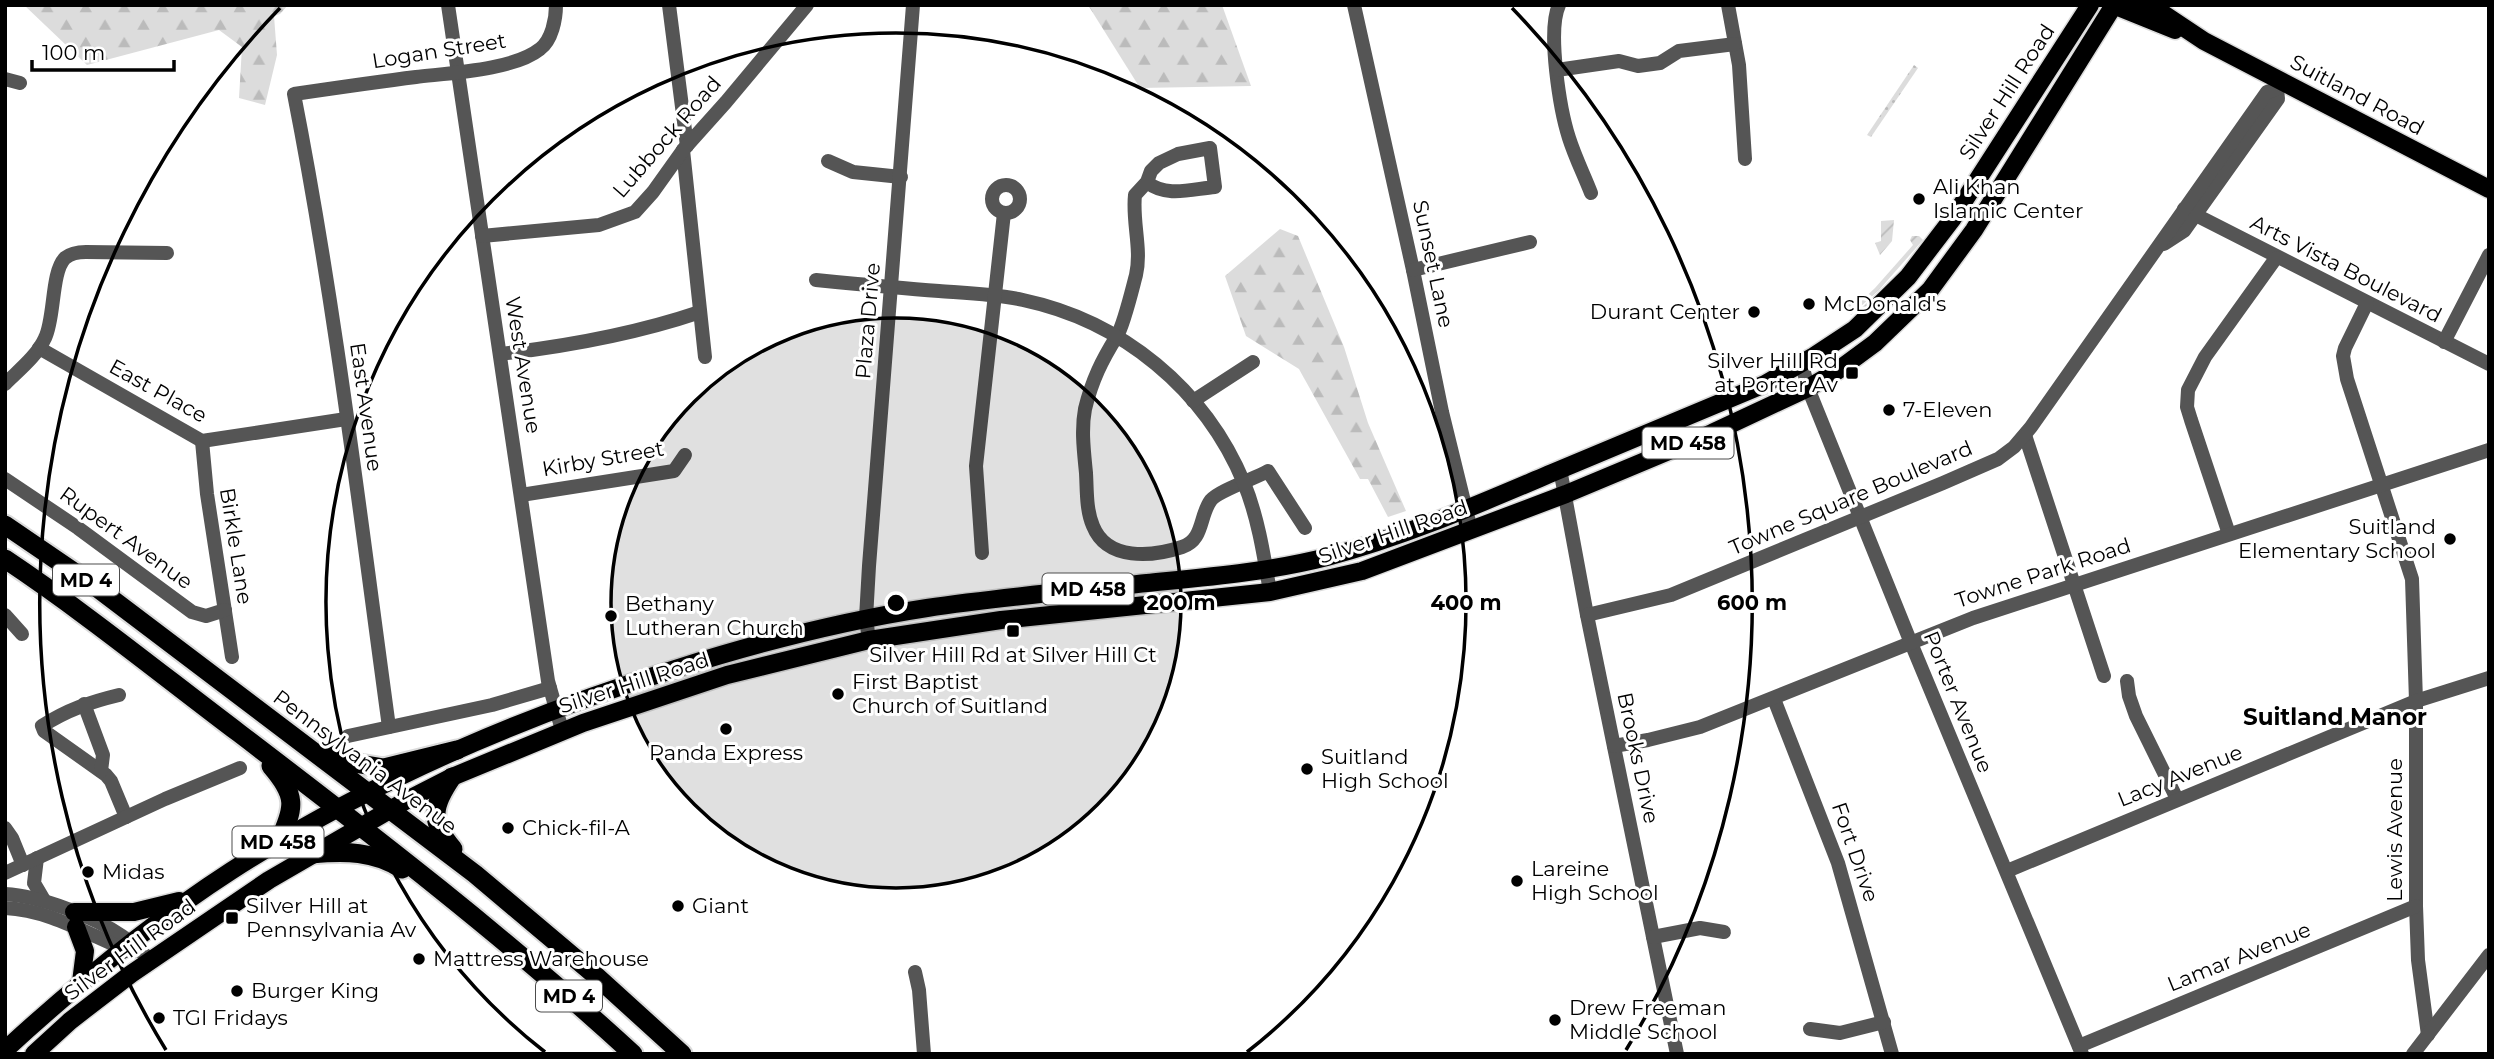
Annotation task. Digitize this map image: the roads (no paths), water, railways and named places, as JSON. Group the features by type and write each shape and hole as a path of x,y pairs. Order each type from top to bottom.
{"highway":[{"name":"Pennsylvania Avenue","path":"5,525 96,587 475,874 586,967 682,1054"},
{"name":"MD 4","path":"5,559 339,809 463,907 633,1054"},
{"path":"295,737 354,763 377,768 457,750"},
{"path":"247,740 285,783 291,795 292,811 279,841"},
{"path":"452,777 439,799 436,822 443,837 475,874"},
{"path":"312,854 346,851 374,856 396,865 425,886 463,907"}],"main road":[{"name":"Silver Hill Road","path":"5,1051 81,982 126,946 193,897 279,841 368,793 457,750 555,709 697,662 866,618 995,599 1266,569 1355,549 1466,508 1765,384 1802,364 1855,329 1915,269 1953,218 2090,5"},
{"name":"Suitland Road","path":"2150,5 2279,86 2489,189"},
{"name":"Silver Hill Road","path":"34,1054 86,1009 246,894 390,809 452,777 562,730 715,679 869,640 1001,620 1270,592 1362,571 1566,494 1712,433 1808,388 1838,371 1875,343 1937,281 1979,221 2114,6"},
{"name":"Suitland Road","path":"2114,6 2204,41"},
{"path":"81,982 85,951 75,920 134,912 193,897"}],"street":[{"name":"West Avenue","path":"448,5 550,688 562,730"},
{"name":"Logan Street","path":"294,93 457,74 521,60 538,51 549,38 556,5"},
{"path":"669,5 705,357"},
{"name":"Lubbock Road","path":"482,236 599,226 621,219 639,208 685,148 807,5"},
{"name":"Plaza Drive","path":"869,640 866,618 913,5"},
{"name":"Sunset Lane","path":"1354,5 1442,412 1471,530"},
{"path":"1559,5 1553,34 1557,70 1569,137 1591,193"},
{"path":"1728,5 1739,65 1745,159"},
{"path":"1557,70 1619,61 1638,66 1660,63 1679,51 1735,44"},
{"path":"5,79 20,83"},
{"name":"Towne Square Boulevard","path":"1587,615 1671,595 1990,463 2006,453 2025,435 2157,248 2184,232 2190,212 2267,92 2279,86"},
{"name":"East Avenue","path":"294,93 312,186 389,727"},
{"path":"1147,182 1164,192 1215,187 1210,148 1187,151 1166,159 1151,171 1147,182 1135,195 1138,265 1118,335 1105,352 1095,377 1084,420 1084,451 1092,523 1101,540 1130,554 1148,554 1182,547 1198,534 1214,497 1268,471 1305,528"},
{"path":"828,161 853,172 901,177"},
{"name":"Arts Vista Boulevard","path":"2190,212 2489,365"},
{"path":"982,553 976,466 1004,213"},
{"path":"1413,270 1530,242"},
{"path":"5,384 39,348 48,330 63,260 72,254 94,251 167,253"},
{"path":"2444,342 2489,255"},
{"path":"2229,534 2187,407 2188,390 2206,357 2276,258"},
{"path":"817,280 1022,300 1059,309 1118,335 1168,374 1194,401 1221,441 1244,484 1270,592"},
{"name":"Lewis Avenue","path":"2367,303 2354,326 2343,356 2347,379 2412,579 2416,701 2416,906 2421,1046"},
{"path":"500,354 610,338 660,326 701,312"},
{"name":"East Place","path":"39,348 202,441 346,419"},
{"path":"1194,401 1253,362"},
{"name":"Porter Avenue","path":"1802,364 1808,388 1911,643 2080,1050"},
{"path":"2025,435 2104,676"},
{"name":"Birkle Lane","path":"202,441 207,494 232,657"},
{"name":"Towne Park Road","path":"1614,746 1690,730 1973,618 2489,450"},
{"name":"Kirby Street","path":"522,495 674,471 685,455"},
{"name":"Brooks Drive","path":"1560,470 1677,1054"},
{"name":"Rupert Avenue","path":"5,479 78,528 192,612 206,616 225,610"},
{"path":"5,615 22,634"},
{"name":"Lacy Avenue","path":"2007,871 2416,701 2489,678"},
{"path":"2127,681 2136,716 2177,799"},
{"path":"348,736 492,705 550,688"},
{"path":"119,695 84,704 62,713 42,726 44,731 111,781 126,817"},
{"name":"Fort Drive","path":"1774,699 1838,863 1892,1054"},
{"path":"84,704 103,755 101,771"},
{"path":"5,873 240,768"},
{"path":"5,828 30,861 34,883 44,901"},
{"path":"5,894 44,901 75,920"},
{"name":"Lamar Avenue","path":"2080,1050 2416,906"},
{"path":"5,908 75,920 120,934 126,946 151,960"},
{"path":"1653,937 1700,928 1724,932"},
{"path":"2421,1046 2489,955"},
{"path":"915,972 924,1054"},
{"path":"1811,1030 1840,1033 1884,1022"}],"place":[{"name":"Ali Khan Islamic Center","path":"1919,199"},
{"name":"McDonald's","path":"1809,304"},
{"name":"Durant Center","path":"1754,312"},
{"name":"Silver Hill Rd at Porter Av","path":"1852,373"},
{"name":"7-Eleven","path":"1889,410"},
{"name":"Suitland Elementary School","path":"2450,539"},
{"name":"Bethany Lutheran Church","path":"611,616"},
{"name":"Silver Hill Rd at Silver Hill Ct","path":"1013,631"},
{"name":"First Baptist Church of Suitland","path":"838,694"},
{"name":"Panda Express","path":"726,729"},
{"name":"Suitland High School","path":"1307,769"},
{"name":"Chick-fil-A","path":"508,828"},
{"name":"Midas","path":"88,872"},
{"name":"Lareine High School","path":"1517,881"},
{"name":"Giant","path":"678,906"},
{"name":"Silver Hill at Pennsylvania Av","path":"232,918"},
{"name":"Mattress Warehouse","path":"419,959"},
{"name":"Burger King","path":"237,991"},
{"name":"TGI Fridays","path":"159,1018"},
{"name":"Drew Freeman Middle School","path":"1555,1020"}],"district":[{"name":"Suitland Manor","path":"2335,717"}]}
